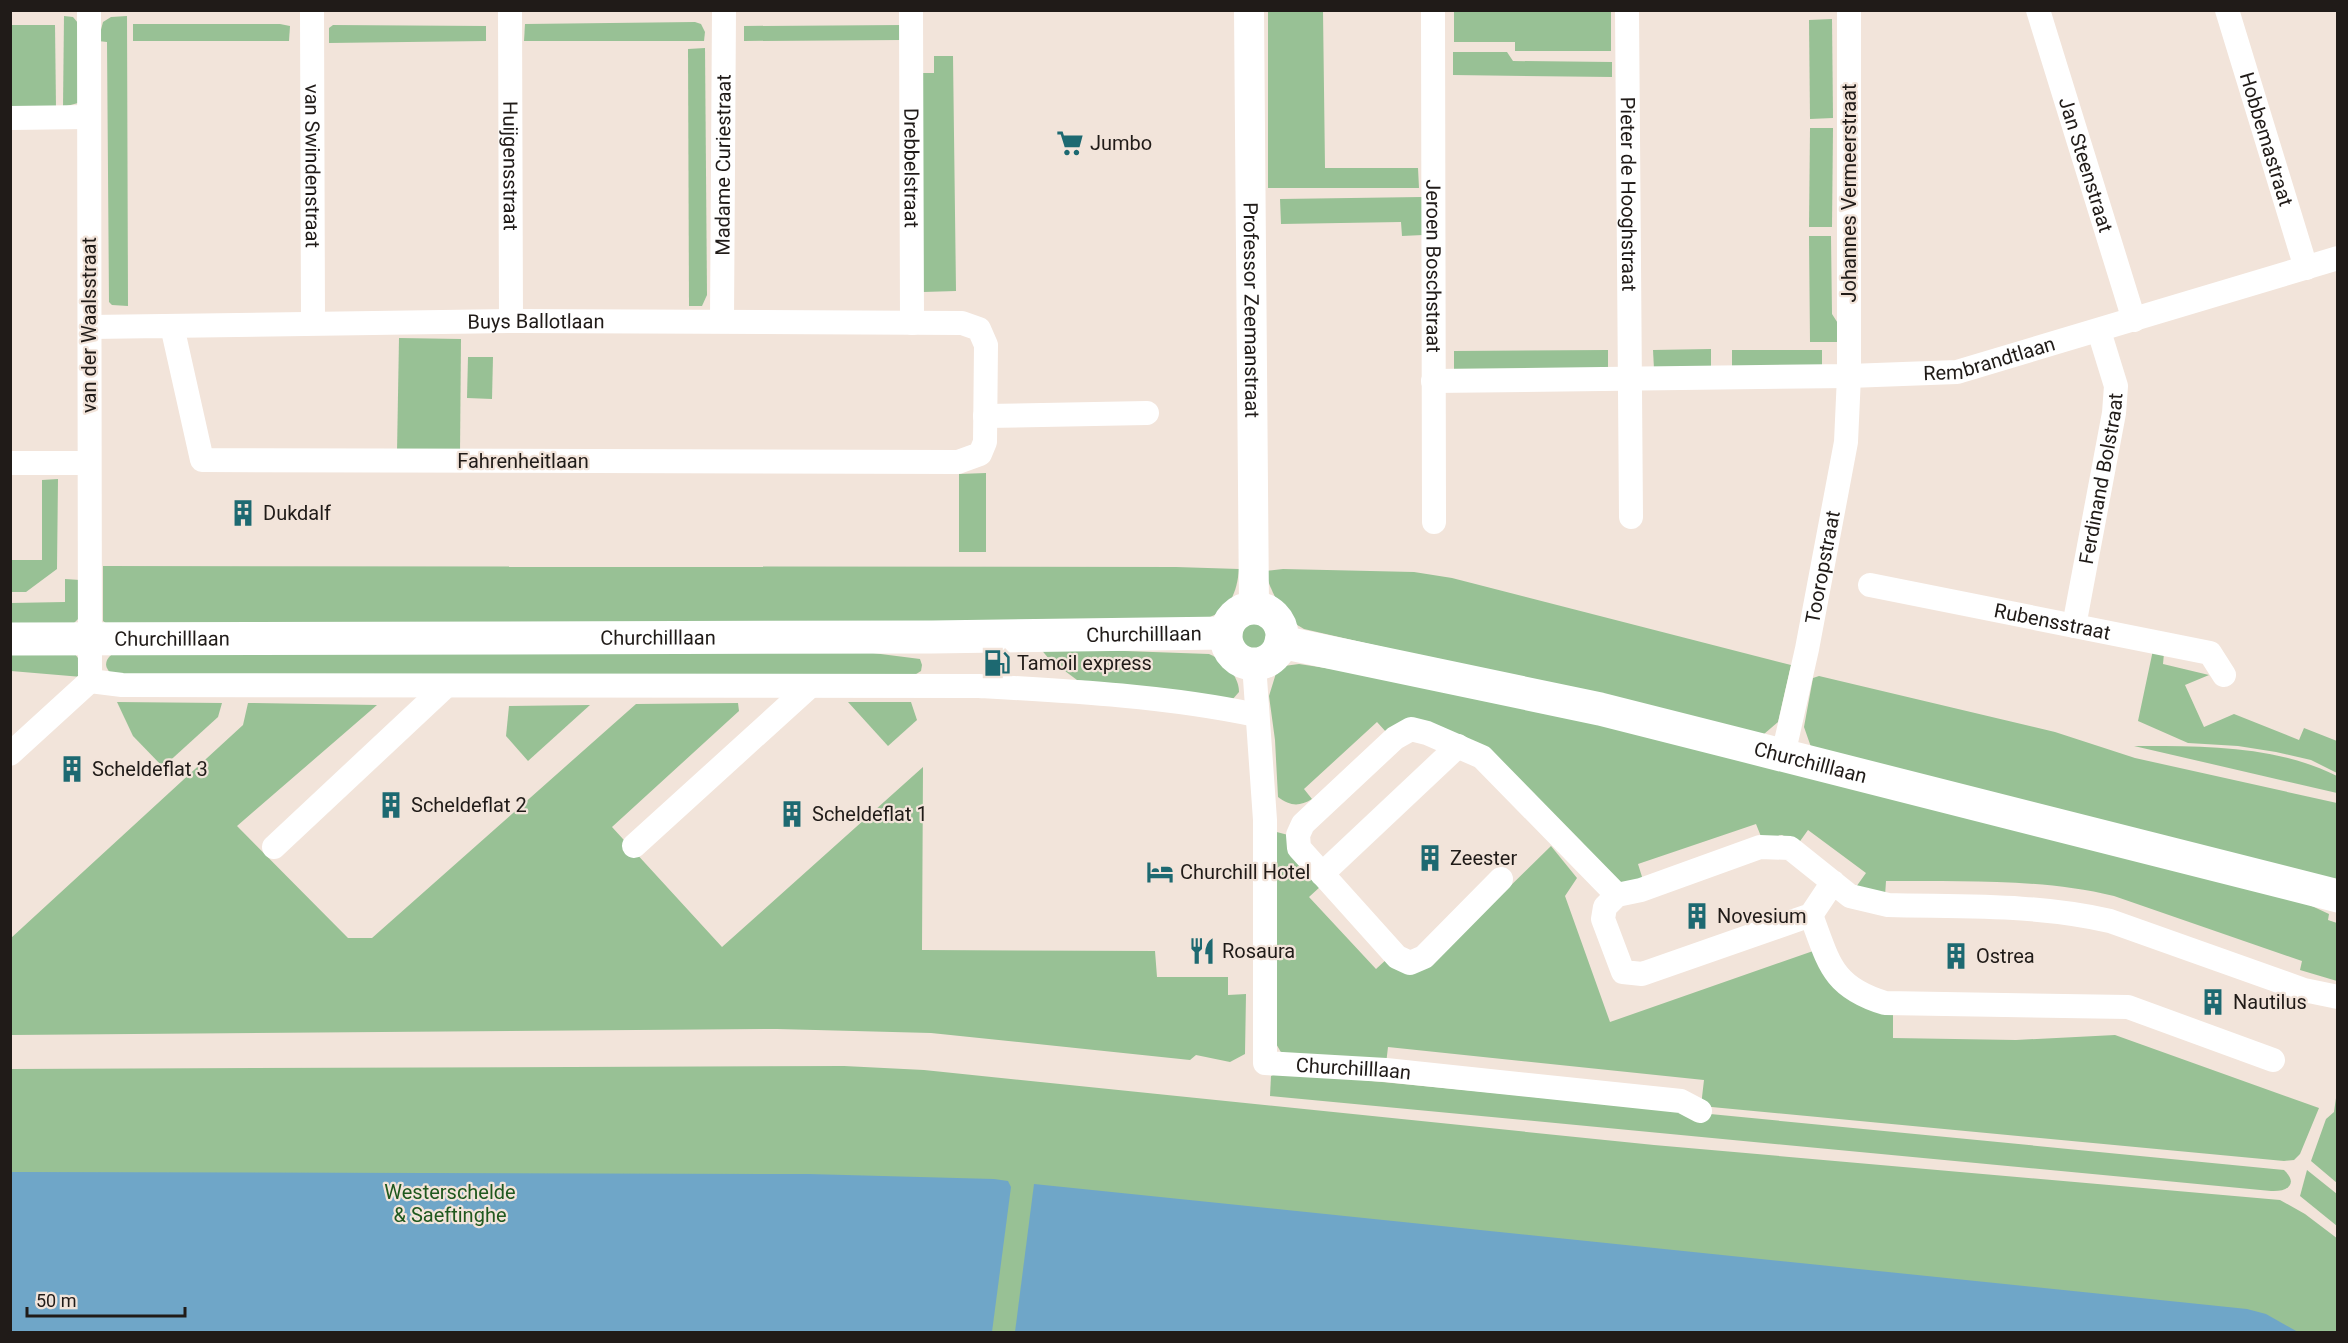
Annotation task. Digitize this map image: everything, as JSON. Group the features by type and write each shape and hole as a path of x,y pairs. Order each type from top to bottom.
{"main road":[{"path":"1254,608 1269,613 1280,626 1281,642 1276,654 1266,662 1254,664 1239,660 1228,649 1226,633 1230,620 1240,611 1254,608"},
{"name":"Churchilllaan","path":"10,639 920,637 1226,633"},
{"name":"Churchilllaan","path":"1281,642 1600,709 2337,896"}],"street":[{"name":"van der Waalsstraat","path":"89,10 90,639"},
{"name":"van Swindenstraat","path":"312,10 313,322"},
{"name":"Huijgensstraat","path":"510,10 511,321"},
{"name":"Madame Curiestraat","path":"723,321 724,10"},
{"name":"Drebbelstraat","path":"910,10 912,323"},
{"name":"Professor Zeemanstraat","path":"1249,10 1254,608"},
{"name":"Jeroen Boschstraat","path":"1433,10 1434,522"},
{"name":"Pieter de Hooghstraat","path":"1627,10 1629,380"},
{"name":"Johannes Vermeerstraat","path":"1849,10 1849,376"},
{"name":"Jan Steenstraat","path":"2038,10 2134,320"},
{"name":"Hobbemastraat","path":"2227,10 2306,268"},
{"path":"10,118 88,117"},
{"name":"Rembrandtlaan","path":"1433,381 1629,380 1957,372 2337,258"},
{"name":"Buys Ballotlaan","path":"90,327 313,322 511,321 962,323 979,329 986,345 985,416"},
{"name":"Fahrenheitlaan","path":"172,326 202,460 958,462 980,454 985,442 985,416"},
{"name":"Ferdinand Bolstraat","path":"2074,626 2114,413 2116,386 2099,331"},
{"name":"Tooropstraat","path":"1783,755 1809,639 1846,442 1849,376"},
{"path":"1629,380 1631,517"},
{"path":"985,416 1147,413"},
{"path":"10,463 89,463"},
{"name":"Rubensstraat","path":"1870,585 2210,653 2224,675"},
{"name":"Churchilllaan","path":"90,639 90,681"},
{"name":"Churchilllaan","path":"1254,664 1265,820 1265,1062 1386,1070 1690,1106"},
{"path":"10,754 90,681 122,685 612,684 809,687 931,685 1054,690 1225,708 1256,715"},
{"path":"274,847 446,686"},
{"path":"634,846 809,687"},
{"path":"1501,879 1424,957 1410,963 1397,957 1299,849 1298,836 1303,824 1395,738 1411,729 1427,733 1482,757 1617,895"},
{"path":"1322,874 1458,746"},
{"path":"1265,820 1303,824"},
{"path":"1833,882 1811,915 1642,974 1623,972 1603,919 1605,907 1617,895 1641,890 1760,847 1790,848 1833,882 1850,896 1887,904 2025,908 2099,918 2304,990 2337,997"},
{"path":"1811,915 1830,965 1850,989 1867,998 1885,1003 2128,1006 2273,1060"}],"green space":[{"path":"1268,11 1323,11 1325,168 1418,168 1419,188 1268,188"},
{"path":"1454,11 1611,11 1611,51 1515,51 1515,42 1454,42"},
{"path":"64,16 73,17 78,23 78,103 63,107"},
{"path":"127,16 128,306 112,305 109,302 107,42 98,41 103,22 111,17"},
{"path":"1832,19 1833,118 1810,119 1809,20"},
{"path":"695,22 701,24 705,32 704,41 524,41 525,24"},
{"path":"133,24 280,24 290,26 289,41 133,41"},
{"path":"10,25 55,25 56,108 11,108"},
{"path":"333,25 486,26 486,41 329,43 329,28"},
{"path":"902,25 902,40 744,41 744,26"},
{"path":"705,48 707,295 702,306 689,306 688,49"},
{"path":"1453,52 1507,52 1513,61 1612,62 1612,77 1453,75"},
{"path":"934,56 953,56 956,291 923,292 920,73 934,73"},
{"path":"1810,128 1833,128 1832,227 1809,227"},
{"path":"1422,197 1423,235 1402,236 1401,222 1281,224 1280,199"},
{"path":"1809,236 1831,236 1832,314 1839,325 1840,342 1810,342"},
{"path":"399,338 461,339 460,453 397,452"},
{"path":"1711,349 1711,368 1654,369 1653,350"},
{"path":"1608,350 1608,368 1454,370 1454,351"},
{"path":"1732,350 1822,350 1822,368 1732,367"},
{"path":"468,357 493,357 492,399 467,398"},
{"path":"986,473 986,552 959,552 959,474"},
{"path":"58,479 57,569 26,592 11,592 11,560 42,560 42,480"},
{"path":"103,566 1176,567 1239,569 1231,600 1221,611 1207,618 116,631 103,621"},
{"path":"1283,569 1414,572 1452,578 1791,665 1778,722 1764,734 1304,629 1284,612 1274,596 1265,571"},
{"path":"65,579 80,580 80,617 74,623 11,629 10,603 65,602"},
{"path":"1254,623 1264,627 1268,637 1264,647 1254,651 1244,647 1240,637 1244,627"},
{"path":"1040,648 1209,654 1230,669 1239,692 1232,700 1077,680 1049,659"},
{"path":"2153,650 2164,653 2163,664 2209,675 2185,685 2204,727 2234,714 2299,740 2304,728 2337,741 2337,773 2311,760 2276,752 2238,746 2188,743 2138,721"},
{"path":"10,652 75,654 82,677 11,671"},
{"path":"115,652 865,652 920,659 922,665 921,671 913,676 116,677 109,671 106,664 108,658"},
{"path":"1299,664 1431,684 1561,714 2301,901 2329,914 2328,920 2337,923 2337,981 2300,970 2302,961 2114,896 2086,890 2001,882 1886,881 1885,896 1856,887 1866,873 1808,830 1798,844 1782,835 1762,839 1756,824 1638,864 1643,880 1629,885 1609,878 1497,757 1387,733 1377,722 1304,789 1312,799 1299,804 1291,804 1278,797 1275,740 1269,696 1277,670 1284,666"},
{"path":"1819,676 2055,732 2135,758 2337,803 2337,883 1811,747 1804,727 1813,678"},
{"path":"117,702 222,703 218,717 163,767 133,736"},
{"path":"848,702 911,702 917,720 888,746"},
{"path":"248,703 377,705 237,826 348,938 372,938 636,704 738,703 739,711 612,827 722,947 923,767 922,950 1155,951 1157,977 1228,977 1228,995 1246,994 1245,1054 1230,1062 1196,1055 1190,1060 931,1033 777,1029 11,1035 11,938 243,725"},
{"path":"590,705 528,761 506,736 509,706"},
{"path":"2134,746 2238,749 2289,758 2337,776 2337,793"},
{"path":"1273,831 1288,835 1321,886 1309,897 1376,969 1388,958 1433,962 1551,846 1577,878 1565,896 1610,1022 1816,950 1893,1012 1893,1038 2016,1040 2115,1035 2319,1108 2300,1154 2294,1160 2284,1161 1701,1106 1704,1080 1388,1047 1386,1064 1282,1054 1275,1042"},
{"name":"Westerschelde & Saeftinghe","path":"844,1066 924,1070 1654,1145 2280,1200 2305,1214 2338,1239 2337,1332 11,1332 11,1069"},
{"path":"1279,1072 2284,1170 2291,1179 2291,1183 2282,1190 2271,1191 1270,1096 1271,1076"},
{"path":"2337,1091 2337,1183 2311,1161 2326,1119 2334,1112"},
{"path":"2307,1170 2337,1194 2337,1226 2300,1196"}],"water":[{"path":"11,1172 808,1174 994,1179 1008,1181 1011,1187 992,1332 11,1332"},
{"path":"1034,1184 2247,1309 2266,1314 2298,1332 1015,1332"}],"place":[{"name":"Jumbo","path":"1070,143"},
{"name":"Dukdalf","path":"243,513"},
{"name":"Tamoil express","path":"997,663"},
{"name":"Scheldeflat 3","path":"72,769"},
{"name":"Scheldeflat 2","path":"391,805"},
{"name":"Scheldeflat 1","path":"792,814"},
{"name":"Zeester","path":"1430,858"},
{"name":"Churchill Hotel","path":"1160,872"},
{"name":"Novesium","path":"1697,916"},
{"name":"Rosaura","path":"1202,951"},
{"name":"Ostrea","path":"1956,956"},
{"name":"Nautilus","path":"2213,1002"}]}
